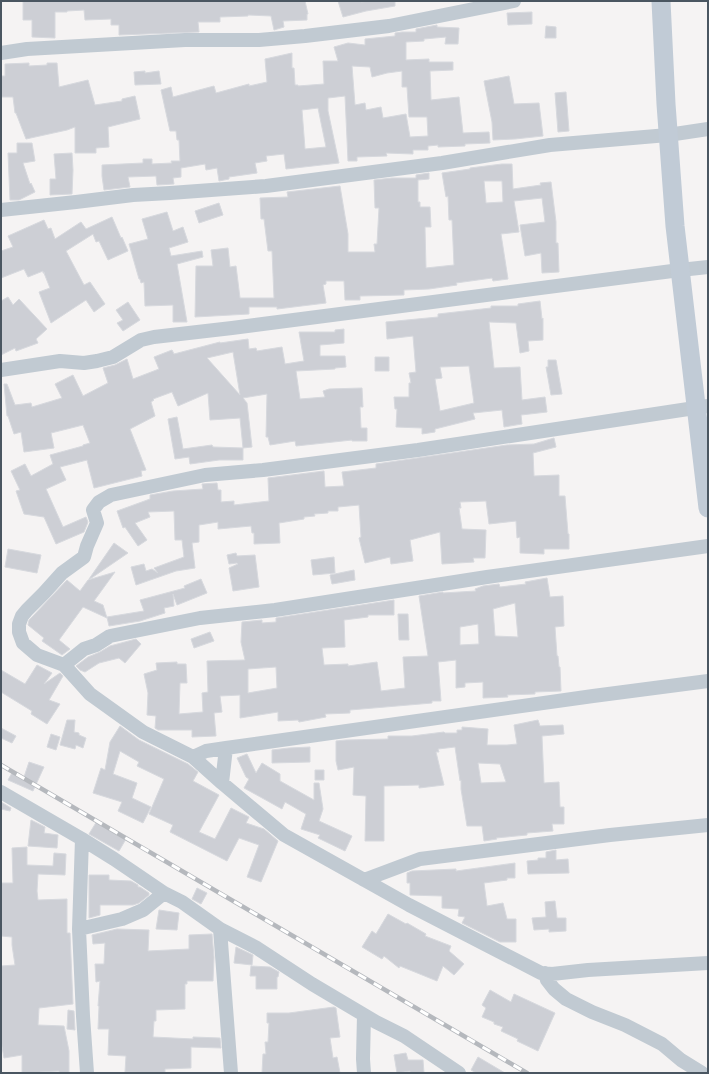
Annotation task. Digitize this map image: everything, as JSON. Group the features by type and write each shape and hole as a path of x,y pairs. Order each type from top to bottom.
{"street":[{"path":"1,53 27,49 185,40 259,40 305,36 389,26 514,1"},
{"path":"661,1 666,104 675,226 680,270 702,406 708,508"},
{"path":"1,210 133,195 266,186 442,163 550,145 668,135 708,129"},
{"path":"1,370 60,361 84,363 97,362 113,357 141,340 154,337 708,267"},
{"path":"702,406 418,450 263,470 205,475 111,495 99,502 93,510 97,523 87,546 84,558 62,573 27,610 22,616 19,624 19,632 23,643 37,655 64,665 90,694 143,732 193,757 284,835 409,905 519,963 541,973 552,974 588,970 708,963"},
{"path":"64,665 84,650 110,636 200,618 275,610 487,577 708,546"},
{"path":"193,757 206,751 226,748 708,681"},
{"path":"222,783 226,748"},
{"path":"1,792 114,859 164,893 182,902 220,929 257,948 312,984 364,1015 404,1036 459,1073"},
{"path":"364,880 420,859 610,835 708,825"},
{"path":"82,839 79,929 82,1016 87,1073"},
{"path":"79,929 122,920 143,910 164,893"},
{"path":"220,929 231,1073"},
{"path":"545,973 547,980 554,989 566,999 592,1012 625,1025 662,1044 681,1060 702,1073"},
{"path":"364,1015 364,1073"}],"building":[{"path":"23,1 305,1 308,14 307,20 283,21 284,27 274,30 271,16 248,15 220,17 220,22 198,22 199,32 119,35 119,25 111,25 111,19 85,20 84,10 55,12 55,38 32,37 32,20 23,20"},
{"path":"338,1 395,1 395,6 343,17"},
{"path":"532,12 532,24 508,25 507,13"},
{"path":"437,25 437,27 459,28 458,44 445,44 446,37 424,39 424,41 406,42 406,60 429,59 429,62 453,62 453,70 430,71 431,100 459,97 463,133 489,132 490,143 465,144 465,146 428,146 428,150 413,150 413,154 386,153 387,156 357,157 357,161 348,161 345,96 328,98 328,111 339,163 286,169 284,154 266,156 267,161 255,163 257,173 229,177 229,179 219,181 217,168 206,170 205,164 181,168 181,177 173,178 174,184 157,185 156,176 128,177 130,187 104,190 102,165 143,163 143,159 152,159 152,164 180,161 179,140 177,140 176,131 170,131 161,90 171,87 173,97 214,86 216,93 249,84 249,86 267,82 265,59 292,53 292,68 294,68 295,85 324,84 323,61 338,61 334,47 348,43 365,45 365,39 395,36 395,33 402,32 416,32 416,29","holes":["352,66 370,67 372,77 402,71 402,87 407,87 409,117 427,117 428,136 410,137 406,114 383,118 381,107 366,110 365,103 355,105","318,108 326,147 305,149 302,110"]},
{"path":"546,26 556,27 556,38 545,38"},
{"path":"29,63 29,66 57,63 59,87 88,80 95,105 122,101 122,99 135,96 140,119 108,127 109,147 96,148 96,153 75,153 75,127 26,139 15,113 13,97 1,97 1,76 5,76 5,64"},
{"path":"145,71 145,73 159,71 161,84 135,85 134,72"},
{"path":"509,76 514,104 539,103 543,136 493,140 492,122 484,81"},
{"path":"566,92 569,131 558,132 555,93"},
{"path":"17,143 32,143 35,161 23,163 30,184 31,183 35,192 19,200 10,200 8,153 17,153"},
{"path":"72,153 72,194 50,195 50,179 56,179 54,154"},
{"path":"512,164 513,189 551,182 556,222 556,243 558,243 559,272 542,273 541,253 525,256 520,225 545,222 542,198 514,201 519,232 501,234 508,279 493,281 492,278 456,283 457,285 429,289 404,290 404,295 360,296 360,300 345,300 344,281 326,281 326,284 323,285 326,303 277,309 277,307 249,307 249,314 195,317 196,266 213,266 211,250 228,248 230,267 236,266 240,298 274,298 272,251 268,251 264,219 261,219 260,198 288,197 287,192 340,186 348,234 348,252 375,252 374,244 377,244 379,208 375,208 374,180 416,178 416,175 429,173 429,179 418,180 418,202 420,202 420,207 430,207 431,227 425,227 426,268 454,265 452,220 449,220 448,196 446,197 442,173 470,168","holes":["484,181 502,181 503,202 486,203"]},
{"path":"219,203 223,215 199,223 195,211"},
{"path":"167,212 173,231 183,227 188,242 169,248 171,256 202,251 203,257 177,264 187,322 173,322 173,305 145,306 144,282 141,283 139,279 129,244 148,239 142,219"},
{"path":"112,217 128,251 108,260 99,241 96,242 93,234 66,251 84,285 90,282 105,304 94,312 86,300 51,323 39,292 50,288 43,271 28,277 24,269 1,278 1,251 13,247 8,236 44,220 48,229 51,228 55,239 81,222 86,229"},
{"path":"8,297 13,305 19,299 47,329 36,339 38,343 16,351 15,348 1,355 1,301"},
{"path":"540,301 542,319 543,318 543,340 528,341 529,351 520,353 516,323 489,322 494,368 520,367 522,400 545,397 547,412 521,415 522,424 504,427 502,410 473,413 475,419 435,429 435,432 422,434 422,428 396,427 397,409 395,409 394,397 409,397 409,383 411,383 409,373 416,372 413,336 387,339 386,322 438,317 438,314 491,308 491,306 518,306 518,304","holes":["469,366 474,403 440,411 435,379 442,378 440,367"]},
{"path":"128,302 140,320 123,331 117,323 123,320 116,310"},
{"path":"344,329 344,343 320,345 320,356 345,356 346,367 296,371 300,399 325,397 323,391 329,389 362,388 363,407 360,407 361,428 367,428 367,441 352,440 296,446 295,441 270,445 268,437 266,437 267,394 243,398 247,403 252,447 243,448 240,418 210,420 208,393 178,406 172,392 153,399 154,400 151,402 155,416 130,429 146,470 141,471 142,476 94,488 87,460 60,467 66,480 46,489 63,527 86,517 88,522 84,532 56,544 44,517 24,514 16,491 20,490 11,471 25,464 31,476 53,464 50,455 90,443 83,425 51,433 54,448 24,452 21,432 14,434 7,416 4,384 7,384 15,405 31,403 32,407 62,398 55,384 73,375 83,396 108,383 103,368 115,365 127,359 133,379 159,369 154,357 172,350 174,354 220,342 248,339 249,349 256,348 257,351 282,347 285,364 304,361 299,332 335,332 335,330","holes":["233,352 240,395 207,358"]},
{"path":"375,357 389,357 389,371 375,371"},
{"path":"548,360 556,360 562,394 551,395 546,367 548,367"},
{"path":"177,417 183,449 212,445 213,447 243,448 243,460 219,460 190,464 189,457 175,459 168,419"},
{"path":"554,438 556,447 533,453 534,476 559,475 559,496 565,496 569,549 544,549 544,554 520,553 520,537 517,538 516,521 489,524 486,501 460,502 461,508 459,508 462,529 486,530 485,558 473,558 474,562 442,564 440,532 410,540 413,561 391,564 390,557 365,563 359,538 361,537 359,505 338,507 338,511 328,511 328,513 314,514 315,516 304,517 304,519 279,523 280,543 254,544 254,533 252,533 251,526 218,529 218,522 199,525 199,542 192,543 195,568 176,571 136,585 131,567 144,564 146,571 152,569 158,573 154,568 184,557 182,540 175,540 174,511 148,512 150,517 135,523 147,540 138,546 125,527 123,528 117,511 150,499 150,495 173,491 203,489 202,484 217,483 218,490 221,490 221,502 234,501 234,505 269,501 268,478 324,471 325,487 344,486 342,472 376,468 376,464 507,445 534,444"},
{"path":"114,543 128,553 89,579"},
{"path":"8,549 41,555 37,573 5,567"},
{"path":"236,553 237,556 255,555 259,587 233,591 229,568 238,564 229,564 227,555"},
{"path":"334,557 335,573 313,575 311,560"},
{"path":"354,570 355,580 332,584 330,575"},
{"path":"115,572 94,601 103,605 107,618 83,607 59,640 70,649 62,655 42,641 44,638 28,625 29,620 67,580 80,591 88,580"},
{"path":"547,578 550,597 563,596 564,626 555,627 557,656 560,667 561,691 535,692 535,694 483,698 483,682 465,683 465,687 456,688 456,660 438,662 441,701 432,701 432,703 350,710 350,713 325,714 326,717 299,722 298,720 278,721 278,712 240,718 240,695 220,696 222,712 214,713 216,736 192,737 192,730 158,730 155,728 156,716 147,715 148,693 144,674 157,670 156,663 177,662 177,664 186,664 187,683 180,683 179,714 203,712 202,693 208,692 207,661 245,660 241,642 242,622 262,620 262,623 276,622 276,618 394,600 394,615 368,615 368,617 344,620 345,647 322,648 324,665 348,664 348,666 377,662 381,691 405,688 403,657 428,656 419,596 443,592 476,591 475,589 483,586 499,584 500,587 526,584 525,582","holes":["515,603 518,637 495,636 493,609","478,624 479,644 460,645 460,627","276,667 277,688 248,693 248,669"]},
{"path":"201,579 207,593 177,605 173,594 174,606 164,608 165,613 140,621 109,626 107,617 144,611 140,600 185,588 184,586"},
{"path":"398,614 408,614 409,640 399,640"},
{"path":"210,632 214,641 194,648 191,639"},
{"path":"136,639 141,644 125,663 119,658 99,663 85,672 76,666 88,657 110,646"},
{"path":"37,665 52,673 44,684 60,673 63,676 49,700 60,704 47,724 31,714 32,711 1,692 1,670 25,684"},
{"path":"67,720 75,720 74,732 79,733 79,735 86,738 83,748 76,745 75,749 60,745"},
{"path":"538,720 540,726 563,725 564,734 542,736 544,783 559,782 560,807 564,807 564,824 552,824 553,831 527,833 527,835 496,838 497,839 484,841 482,826 467,826 455,747 438,749 439,752 436,752 444,785 419,788 419,785 384,786 384,841 365,841 366,796 353,795 354,767 338,770 336,761 336,741 388,739 388,736 412,736 444,732 457,733 457,730 462,730 462,727 488,729 487,745 507,745 517,744 514,725","holes":["478,763 500,764 506,782 481,783"]},
{"path":"120,726 139,740 188,764 198,772 193,781 219,795 199,832 215,839 231,808 249,817 246,823 264,829 278,841 261,882 247,877 259,845 239,838 227,861 170,832 173,825 149,814 164,779 137,766 139,762 120,751 113,774 137,783 132,798 151,807 143,823 118,811 122,802 93,793 101,768 105,770 110,742"},
{"path":"1,728 16,736 12,743 1,738"},
{"path":"51,734 60,737 56,750 47,747"},
{"path":"310,747 310,762 272,763 272,750"},
{"path":"247,754 256,773 262,763 280,774 280,781 314,800 314,783 319,783 323,809 319,821 352,836 345,851 318,838 320,835 301,829 306,814 285,802 282,809 244,788 249,779 246,777 237,758"},
{"path":"29,762 44,767 33,791 8,780 13,771 24,777"},
{"path":"315,770 324,770 324,780 315,780"},
{"path":"1,802 11,808 10,811 1,809"},
{"path":"31,820 45,827 44,833 58,835 57,848 28,846"},
{"path":"97,821 126,839 119,851 89,834"},
{"path":"27,847 27,865 53,866 54,853 66,854 65,875 38,874 37,891 38,900 67,899 67,933 70,933 73,1004 39,1008 38,1025 64,1026 69,1051 69,1073 59,1073 59,1071 22,1073 22,1055 4,1058 1,1041 1,966 15,965 12,937 1,936 1,883 13,883 12,848"},
{"path":"556,850 556,860 568,859 569,873 528,874 527,861 538,860 538,858 546,858 546,852"},
{"path":"515,863 515,878 507,878 507,880 484,883 487,906 503,903 507,919 516,919 516,942 500,942 462,923 465,917 458,916 459,909 442,908 442,896 410,895 410,883 407,883 407,873 412,871 456,869 456,871"},
{"path":"89,875 109,875 109,880 131,881 149,893 149,895 139,903 133,905 100,905 100,915 89,918"},
{"path":"197,888 207,893 201,904 192,899"},
{"path":"555,901 557,918 566,918 566,931 549,932 549,929 534,930 532,918 546,917 545,902"},
{"path":"159,910 179,913 177,930 156,929"},
{"path":"388,914 426,934 425,936 451,946 449,951 464,964 454,975 443,966 437,981 400,966 399,968 384,956 382,959 362,947 372,931 376,934"},
{"path":"117,929 149,930 148,951 189,949 189,935 212,934 214,957 213,981 187,981 187,984 185,984 185,1009 156,1010 156,1021 154,1021 153,1037 193,1039 193,1037 220,1038 221,1048 191,1047 191,1068 165,1069 165,1073 125,1072 126,1056 108,1055 109,1029 98,1029 100,981 96,982 95,964 104,964 105,943 93,944 92,935"},
{"path":"236,947 253,955 252,965 234,963"},
{"path":"251,966 270,967 279,972 277,977 277,989 256,989 256,976 250,976"},
{"path":"490,990 511,1002 514,994 555,1013 538,1051 501,1031 503,1027 482,1017 486,1008 482,1005"},
{"path":"334,1007 336,1008 340,1037 330,1038 333,1058 337,1057 340,1073 262,1073 263,1054 266,1054 265,1042 268,1042 269,1023 267,1023 267,1013 289,1013"},
{"path":"68,1010 74,1011 75,1030 67,1029"},
{"path":"406,1053 408,1060 423,1060 424,1073 410,1073 410,1071 397,1073 394,1055"},
{"path":"478,1057 505,1073 476,1073 471,1070"}],"railway":[{"path":"1,765 527,1073"}]}
